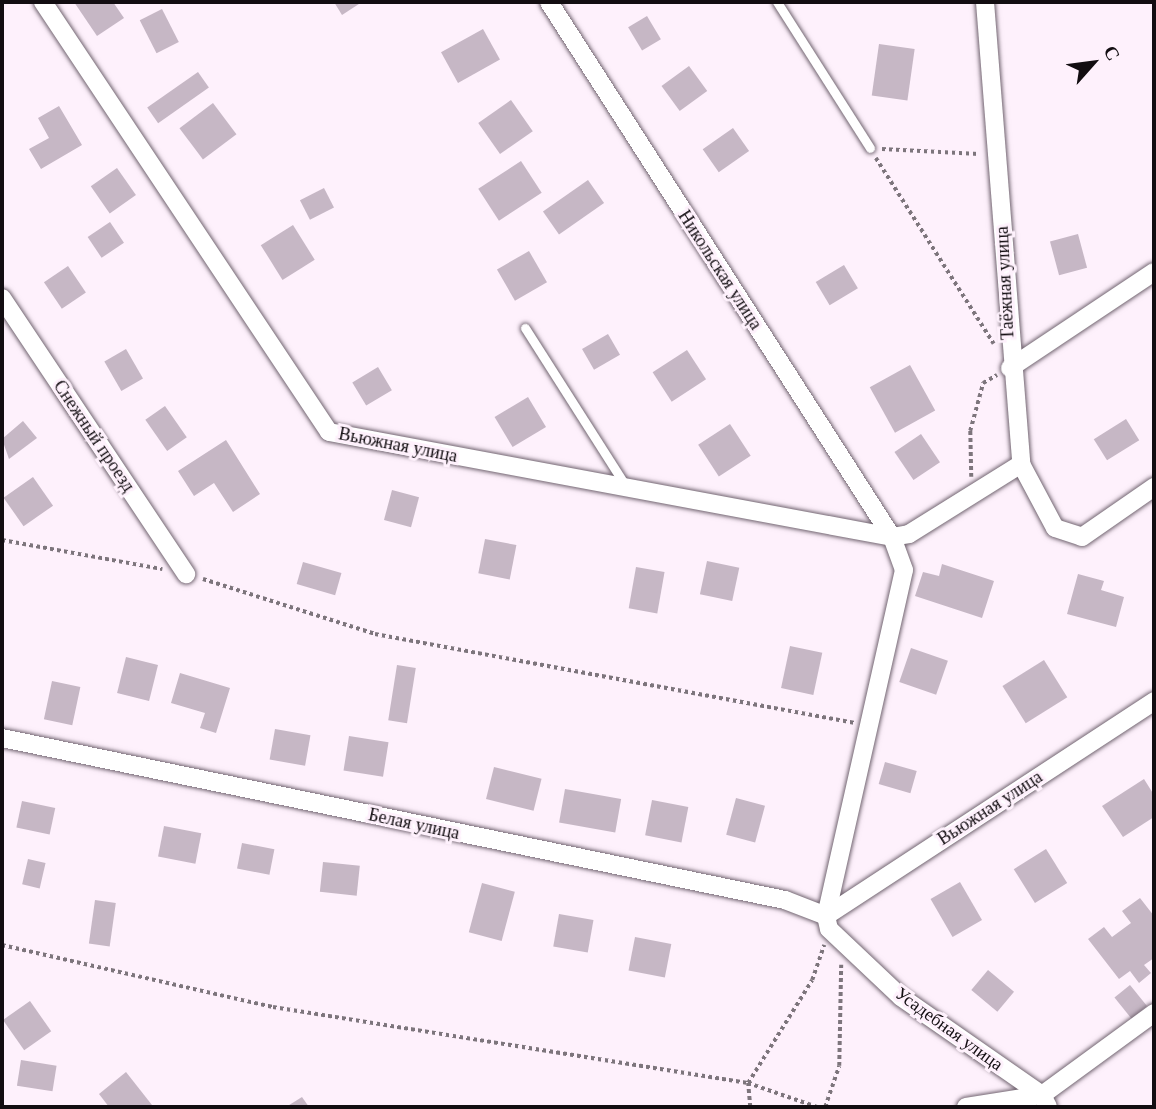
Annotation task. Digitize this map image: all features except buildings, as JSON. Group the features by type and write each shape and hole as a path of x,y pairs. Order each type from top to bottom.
{"street":[{"name":"Вьюжная улица","path":"43,2 329,432 892,537"},
{"name":"Никольская улица","path":"549,2 892,537 904,570 866,724 827,922"},
{"name":"Таёжная улица","path":"985,2 999,152 1010,368 1021,464 1055,528 1082,537 1154,488"},
{"path":"1010,368 1154,272"},
{"name":"Снежный проезд","path":"2,298 187,574"},
{"path":"892,537 909,534 1021,464"},
{"name":"Вьюжная улица","path":"827,922 1154,701"},
{"name":"Белая улица","path":"2,738 785,900 827,922"},
{"name":"Усадебная улица","path":"827,922 842,942 901,997 1045,1101"},
{"path":"966,1107 1045,1101 1154,1013"}],"lane":[{"path":"777,2 870,148"},
{"path":"525,328 628,489"}],"path":[{"path":"870,148 999,152"},
{"path":"870,148 1010,368 983,383 971,431 971,496"},
{"path":"2,540 187,574 375,634 575,676 866,724"},
{"path":"750,1107 748,1083 812,980 827,922"},
{"path":"825,1107 839,1066 842,942"},
{"path":"2,945 273,1007 748,1083 817,1107"}]}
